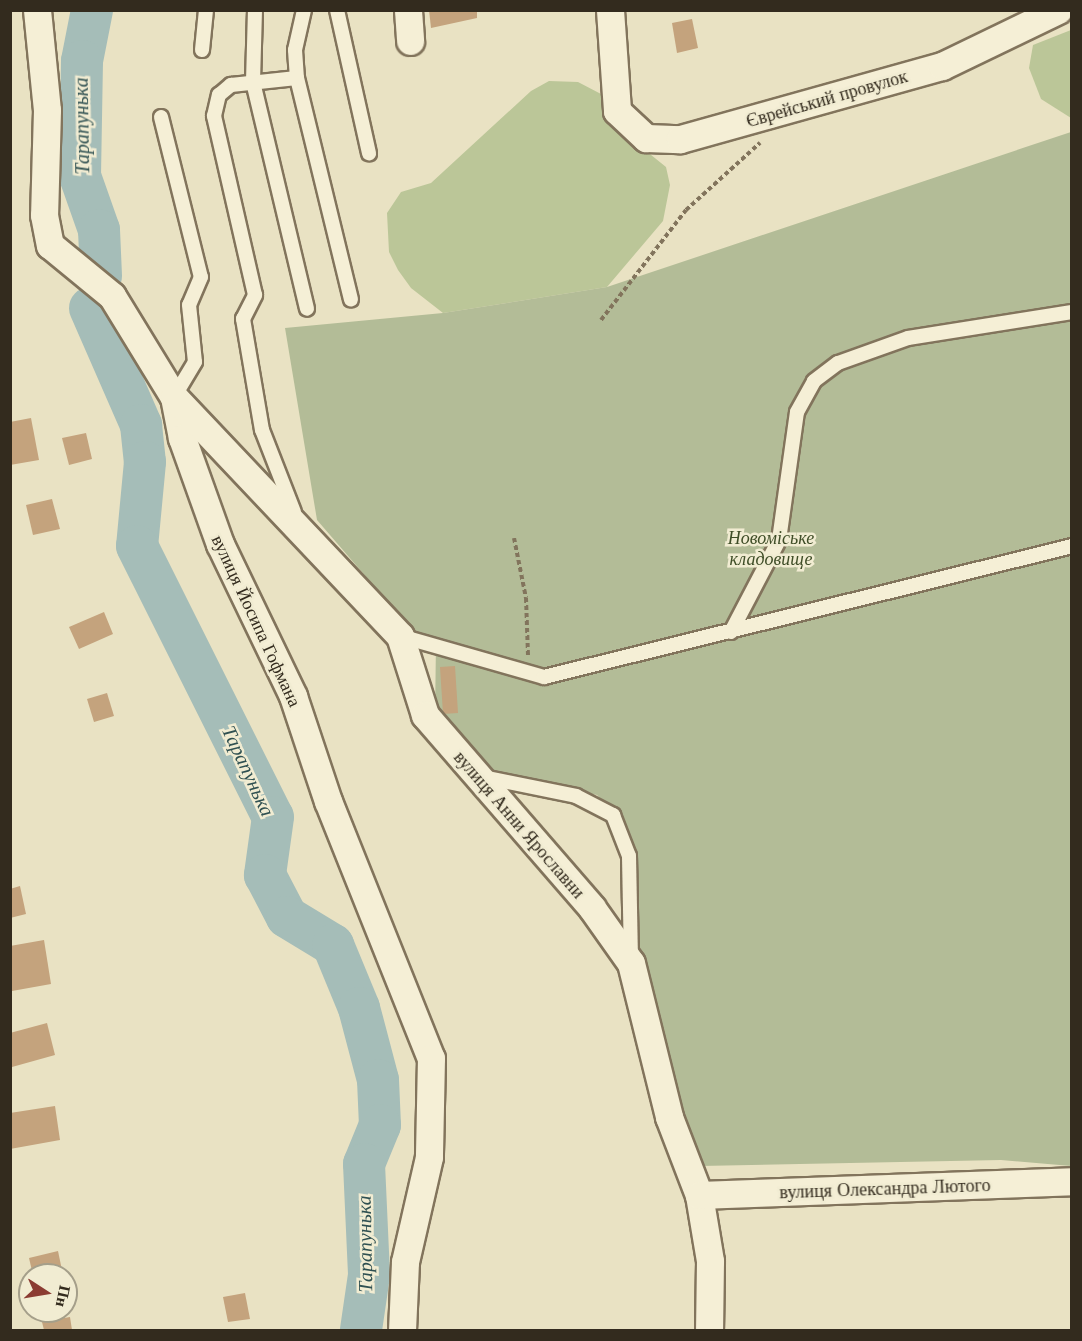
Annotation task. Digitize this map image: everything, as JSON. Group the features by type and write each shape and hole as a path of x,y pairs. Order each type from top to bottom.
{"street":[{"name":"вулиця Йосипа Гофмана","path":"37,10 47,110 44,215 50,244 112,296 174,397 182,438 219,544 293,696 328,801 430,1058 429,1157 405,1262 402,1330"},
{"path":"408,10 410,41"},
{"name":"Єврейський провулок","path":"610,10 612,91 626,124 646,138 680,139 942,66 1058,10"},
{"name":"вулиця Анни Ярославни","path":"174,397 298,522 400,636 425,715 592,908 631,963 669,1117 699,1195 710,1261 709,1330"},
{"name":"вулиця Олександра Лютого","path":"699,1195 1071,1181"}],"lane":[{"path":"202,50 206,10"},
{"path":"255,10 250,50 253,82 308,309"},
{"path":"304,10 295,50 297,78 351,299"},
{"path":"337,10 369,153"},
{"path":"297,78 231,85 219,95 215,131 255,295 243,319 262,430 298,522"},
{"path":"161,117 201,277 189,305 195,362 174,397"},
{"path":"731,632 779,540 796,412 814,381 838,363 908,338 1071,312"},
{"path":"400,636 526,675 544,677 1071,546"},
{"path":"477,776 576,796 613,815 626,842 631,875 631,963"}],"path":[{"path":"601,320 686,210 767,136"},
{"path":"514,538 526,598 526,675"}],"green space":[{"path":"1072,30 1071,118 1041,99 1029,68 1033,45"},
{"path":"549,81 578,82 601,94 609,121 666,167 670,185 663,221 607,287 443,313 411,288 398,270 389,252 387,213 401,192 431,183 531,91"},
{"name":"Новоміське кладовище","path":"1071,132 1071,1166 1001,1160 700,1166 669,1091 639,968 639,882 624,824 597,795 482,770 435,716 436,642 412,630 317,520 285,328 443,313 607,287"}],"building":[{"path":"429,10 477,10 477,18 431,28"},
{"path":"692,19 698,48 677,53 672,23"},
{"path":"31,418 39,460 10,465 10,422"},
{"path":"86,433 92,459 69,465 62,438"},
{"path":"52,499 60,529 33,535 26,505"},
{"path":"104,612 113,634 79,649 69,627"},
{"path":"455,666 458,713 443,714 440,667"},
{"path":"107,693 114,716 94,722 87,699"},
{"path":"20,886 26,914 10,918 10,889"},
{"path":"44,940 51,984 12,991 10,946"},
{"path":"47,1023 55,1055 12,1067 10,1033"},
{"path":"55,1106 60,1140 10,1149 10,1113"},
{"path":"58,1251 60,1263 30,1263 29,1258"},
{"path":"245,1293 250,1319 228,1322 223,1297"},
{"path":"42,1323 71,1323 72,1330 44,1330"}],"waterway":[{"name":"Тарапунька","path":"92,10 82,61 80,176 99,230 101,276"},
{"name":"Тарапунька","path":"90,308 141,425 145,462 137,546 273,817 265,875 287,917 333,945 359,1008 378,1080 380,1125 364,1164 369,1275 361,1330"}]}
